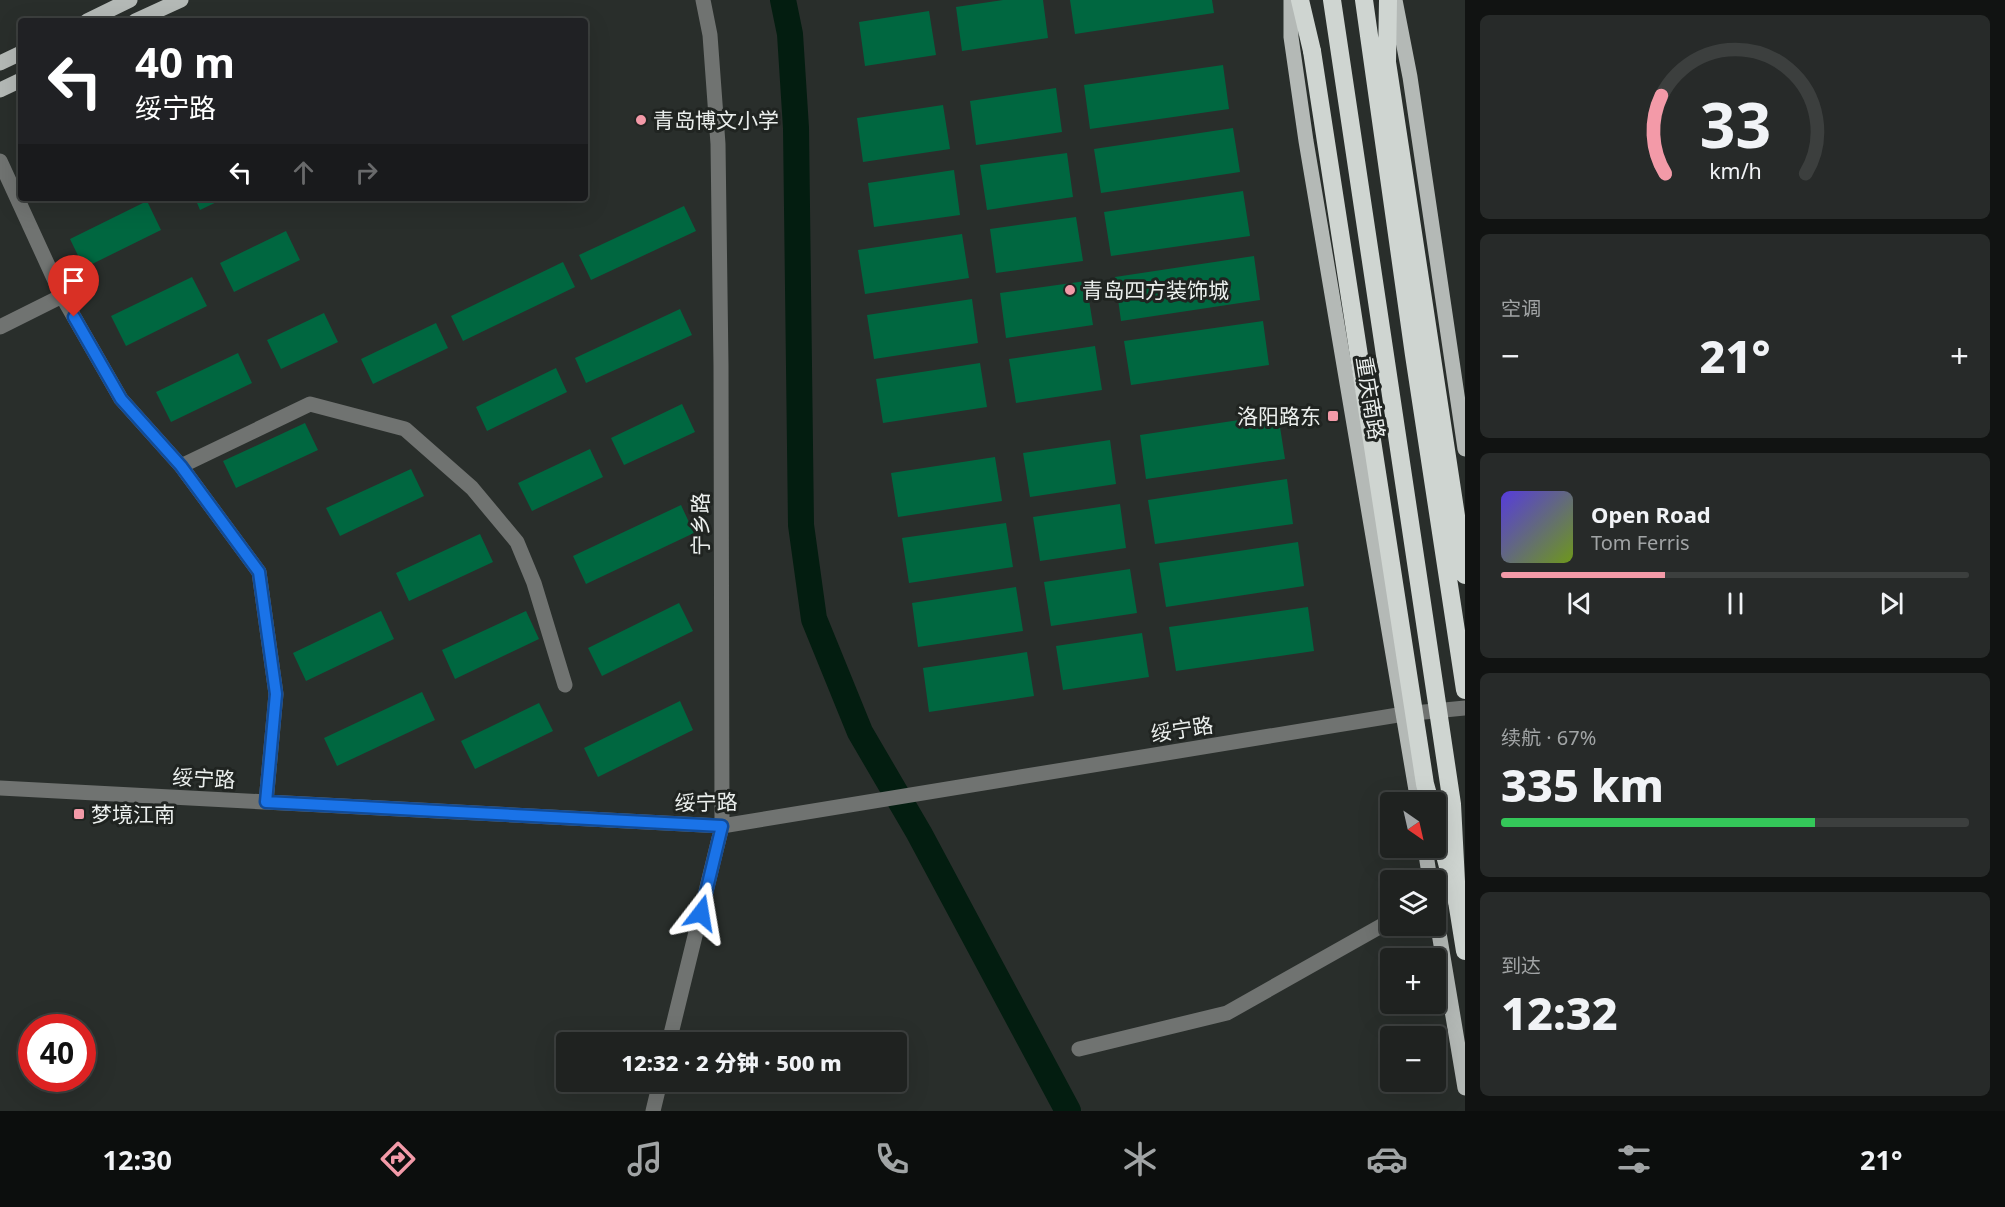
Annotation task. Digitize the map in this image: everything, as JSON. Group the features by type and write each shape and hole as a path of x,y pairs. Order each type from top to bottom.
{"highway":[{"path":"1300,0 1312,51 1428,792"},
{"path":"1332,0 1452,804 1457,901"},
{"path":"1364,0 1414,355 1465,690"},
{"path":"1388,0 1387,62 1465,575"},
{"path":"1446,858 1457,901 1465,951"}],"main road":[{"path":"93,18 130,0"},
{"path":"142,18 181,0"},
{"name":"重庆南路","path":"1291,0 1291,37 1306,141 1416,792"},
{"path":"1395,0 1410,77 1465,448"},
{"path":"0,63 18,54"},
{"path":"0,90 18,81"},
{"path":"1440,936 1465,1088"}],"street":[{"name":"宁乡路","path":"671,1032 722,826 718,144 710,35 703,0"},
{"path":"0,162 18,201"},
{"path":"18,201 62,296 121,399 181,466 259,572 276,694 266,802"},
{"path":"0,327 62,296"},
{"path":"181,466 310,405 405,429 472,488 517,542 534,583 565,685"},
{"name":"绥宁路","path":"0,788 722,826 1404,714 1465,708"},
{"path":"1079,1049 1227,1013 1380,927"},
{"path":"652,1111 657,1092"}],"building":[{"path":"1003,0 1043,0 1048,38 962,51 956,7"},
{"path":"1070,0 1212,0 1214,13 1075,34"},
{"path":"929,11 936,55 865,66 859,22"},
{"path":"1223,65 1229,109 1090,129 1084,85"},
{"path":"1056,88 1062,132 976,145 970,101"},
{"path":"943,105 950,149 863,162 857,118"},
{"path":"1233,128 1240,172 1101,193 1094,149"},
{"path":"1067,153 1073,197 987,210 980,165"},
{"path":"954,170 960,215 874,227 868,183"},
{"path":"1243,191 1250,236 1111,256 1104,212"},
{"path":"147,201 161,230 84,268 70,239"},
{"path":"196,201 219,201 200,210"},
{"path":"684,206 696,231 591,280 579,255"},
{"path":"1076,217 1083,261 996,273 990,229"},
{"path":"286,231 300,260 234,292 220,263"},
{"path":"962,234 969,278 865,294 858,250"},
{"path":"1254,256 1260,300 1121,321 1115,277"},
{"path":"563,262 575,287 463,341 451,316"},
{"path":"192,277 207,306 126,346 111,316"},
{"path":"1086,281 1093,325 1006,338 1000,293"},
{"path":"972,299 978,343 874,359 867,315"},
{"path":"680,309 692,335 586,383 575,358"},
{"path":"324,313 338,342 281,369 267,340"},
{"path":"1263,321 1269,365 1131,385 1124,341"},
{"path":"436,323 448,348 373,384 361,359"},
{"path":"1095,346 1102,390 1016,403 1009,359"},
{"path":"238,353 252,383 171,422 156,392"},
{"path":"980,363 987,407 883,423 876,379"},
{"path":"556,368 567,392 487,431 476,407"},
{"path":"682,404 695,432 624,465 611,438"},
{"path":"1278,414 1285,459 1146,479 1140,435"},
{"path":"305,423 318,450 236,488 223,461"},
{"path":"1110,440 1116,484 1030,497 1023,453"},
{"path":"590,449 603,477 532,511 518,483"},
{"path":"995,457 1002,501 898,517 891,473"},
{"path":"411,469 424,496 340,536 326,508"},
{"path":"1287,479 1293,524 1155,544 1148,500"},
{"path":"1120,504 1126,548 1040,561 1033,517"},
{"path":"681,505 694,533 586,584 573,556"},
{"path":"1006,523 1013,567 909,583 902,538"},
{"path":"480,534 493,562 409,601 396,573"},
{"path":"1298,542 1304,586 1166,607 1159,563"},
{"path":"1130,569 1137,613 1051,626 1044,582"},
{"path":"1016,587 1023,631 918,647 912,603"},
{"path":"679,603 693,631 602,676 588,648"},
{"path":"1308,607 1314,651 1176,671 1169,627"},
{"path":"381,611 394,639 306,681 293,653"},
{"path":"526,611 539,639 455,679 442,650"},
{"path":"1142,633 1149,677 1063,690 1056,646"},
{"path":"1027,652 1034,696 929,712 923,668"},
{"path":"422,692 435,720 337,766 324,738"},
{"path":"680,701 693,730 598,777 584,748"},
{"path":"539,703 553,731 475,769 461,741"}],"waterway":[{"path":"783,0 790,34 796,128 801,525 814,619 860,732 919,833 1068,1111"}],"place":[{"name":"青岛博文小学","path":"641,120"},
{"name":"青岛四方装饰城","path":"1070,290"},
{"name":"洛阳路东","path":"1333,416"},
{"name":"梦境江南","path":"79,814"}],"route":[{"path":"74,317 121,399 181,466 259,572 276,694 266,802 722,826 701,913"}]}
